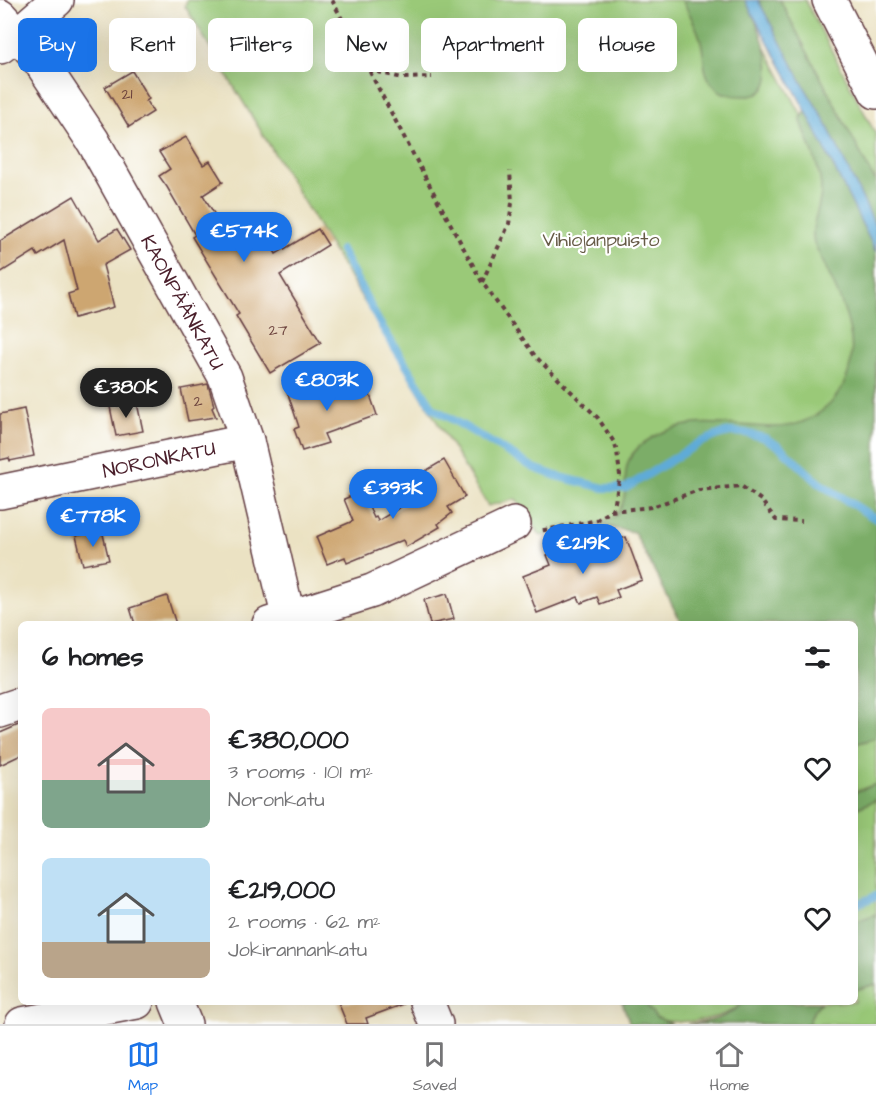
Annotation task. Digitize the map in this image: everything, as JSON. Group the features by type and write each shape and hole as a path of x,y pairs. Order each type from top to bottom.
{"street":[{"path":"6,32 57,0"},
{"path":"829,0 876,92"},
{"name":"KAONPÄÄNKATU","path":"6,32 35,54 93,141 225,377 247,441 282,621"},
{"name":"NORONKATU","path":"0,492 247,441"},
{"path":"285,621 372,591 514,524"},
{"path":"0,711 18,705"},
{"path":"22,1024 121,1005"},
{"path":"177,1005 185,1024"},
{"path":"428,1005 436,1024"}],"path":[{"path":"332,0 342,18"},
{"path":"370,72 482,282 535,357 604,425 618,451 620,475 611,511"},
{"path":"377,72 402,78 432,77"},
{"path":"482,282 505,243 512,203 510,171"},
{"path":"514,524 535,531 544,531 597,520 611,511 652,507 699,490 741,486 761,500 776,520 802,521"}],"green space":[{"name":"Vihiojanpuisto","path":"187,0 740,0 876,254 876,432 634,531 596,525 541,536 516,499 488,506 225,72 313,72 313,18 208,18 208,44 196,24 196,18 192,18 185,6"},
{"path":"682,0 745,0 757,23 767,56 769,72 766,85 758,94 736,96 728,94 717,89 710,81 707,76 700,37"},
{"path":"758,0 780,0 876,183 876,227 824,119"},
{"path":"780,0 805,0 876,135 876,183"},
{"path":"806,111 876,252 876,738 858,743 858,621 680,621 634,532 596,525 616,515 625,495 627,466 631,456 653,437 668,430 698,424 790,426 812,418 825,409 844,384 851,364 848,323 833,282 814,243 813,229 821,188 816,163 801,118"},
{"path":"876,738 876,784 858,791 858,743"},
{"path":"876,784 876,800 858,808 858,791"},
{"path":"876,800 876,914 858,921 858,808"},
{"path":"876,914 876,984 858,989 858,921"},
{"path":"876,984 876,1024 808,1024 818,1005 858,1005 858,989"},
{"path":"623,1005 646,1005 656,1017 672,1024 630,1024"},
{"path":"646,1005 740,1005 726,1013 703,1020 679,1022 659,1020"},
{"path":"740,1005 818,1005 808,1024 687,1024 718,1019"}],"water":[{"path":"745,0 758,0 824,119 876,227 876,252 806,111"}],"building":[{"path":"133,72 149,99 146,101 153,112 129,127 105,87"},
{"path":"186,137 203,165 210,161 223,182 203,195 234,247 262,230 276,254 318,229 328,245 280,275 321,343 270,373 236,316 239,314 192,237 195,235 159,176 170,169 159,152"},
{"path":"74,196 99,240 117,229 130,250 103,265 114,307 74,318 68,294 77,291 64,240 38,256 35,251 0,273 0,241"},
{"path":"322,380 328,397 366,384 377,415 324,434 328,443 302,451 294,429 299,427 287,391"},
{"path":"208,384 216,417 188,421 181,389"},
{"path":"137,403 143,431 116,436 110,407"},
{"path":"24,409 34,456 10,461 9,458 0,460 0,414"},
{"path":"444,460 465,497 448,507 452,513 438,524 440,527 406,547 403,540 347,563 345,557 327,564 316,537 353,521 344,499 362,492 374,518 376,517 378,521 431,488 422,473"},
{"path":"102,530 109,560 83,565 76,536"},
{"path":"626,537 642,580 616,590 619,597 600,604 597,597 581,603 578,597 537,613 523,576 551,565 547,555 582,542 586,552"},
{"path":"447,594 454,619 429,621 424,600"},
{"path":"167,596 175,621 134,621 130,608"},
{"path":"18,725 18,756 0,765 0,733"},
{"path":"339,1005 401,1005 366,1018 368,1024 347,1024"}],"waterway":[{"path":"341,250 379,322 433,408 534,468 604,488 626,488 699,443 721,434 746,433 765,438 780,447 819,483 876,519"},
{"path":"858,904 876,896"}]}
